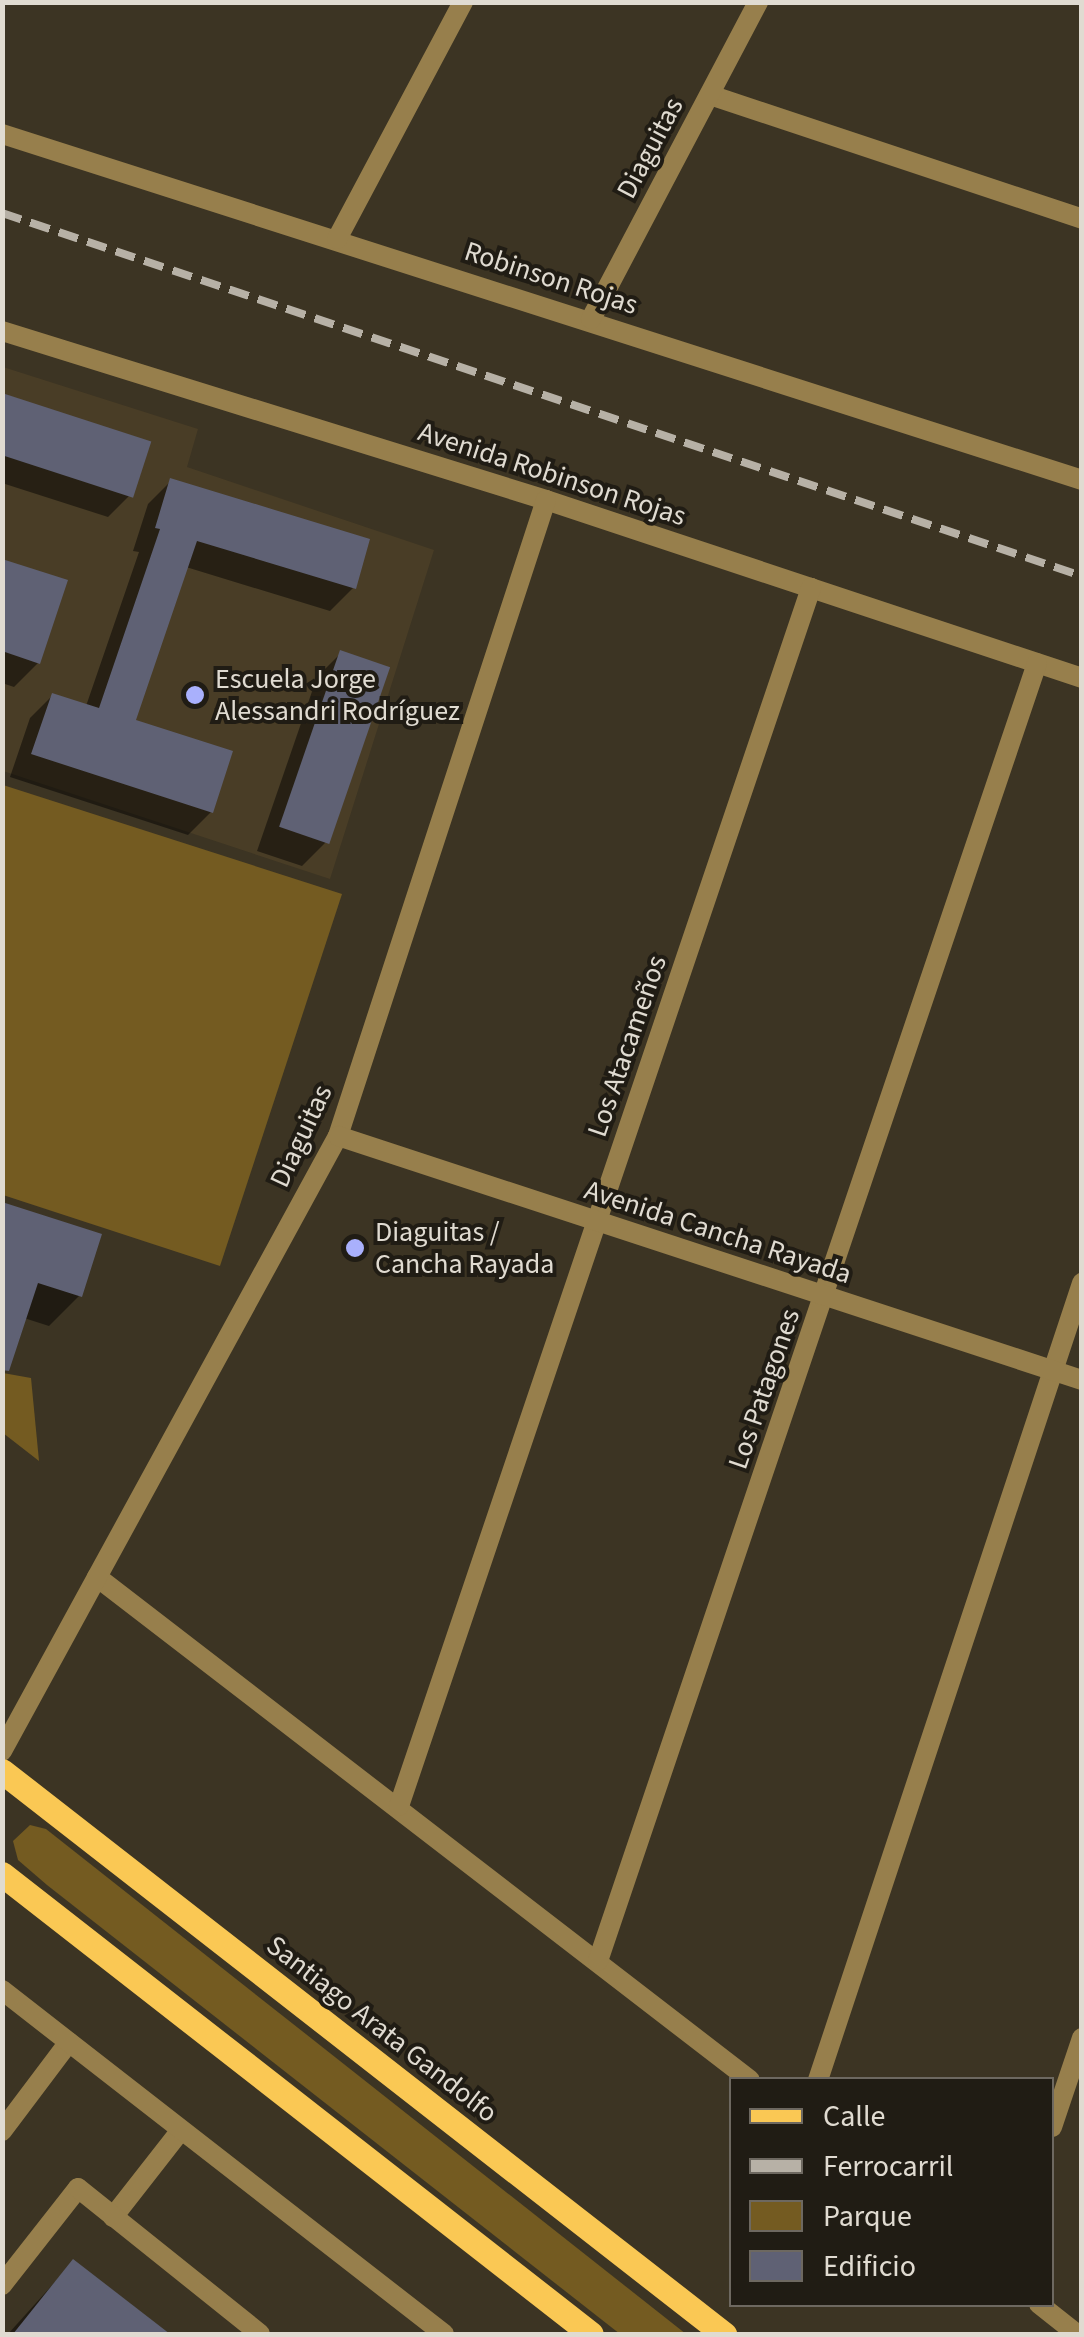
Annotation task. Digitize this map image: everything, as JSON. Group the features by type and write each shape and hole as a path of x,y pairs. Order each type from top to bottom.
{"main road":[{"name":"Santiago Arata Gandolfo","path":"2,1771 724,2334"},
{"path":"2,1874 591,2334"}],"street":[{"name":"Diaguitas","path":"591,319 758,2"},
{"path":"337,239 462,3"},
{"path":"710,95 1082,218"},
{"name":"Robinson Rojas","path":"2,134 591,319 1082,480"},
{"name":"Avenida Robinson Rojas","path":"2,331 546,500 1082,678"},
{"name":"Diaguitas","path":"2,1751 338,1136 546,500"},
{"name":"Los Atacameños","path":"398,1806 811,588"},
{"name":"Los Patagones","path":"598,1961 1037,663"},
{"name":"Avenida Cancha Rayada","path":"338,1136 1082,1380"},
{"path":"819,2077 1082,1283"},
{"path":"97,1577 746,2077"},
{"path":"2,1990 444,2334"},
{"path":"1054,2121 1082,2038"},
{"path":"2,2131 68,2042"},
{"path":"113,2217 181,2130"},
{"path":"2,2285 78,2188 260,2334"},
{"path":"1043,2307 1078,2334"}],"shaded area":[{"name":"Escuela Jorge Alessandri Rodríguez","path":"3,367 198,429 187,467 434,550 330,879 3,771"}],"green space":[{"path":"3,785 342,894 220,1266 3,1195"},
{"path":"3,1373 31,1378 39,1461 3,1433"},
{"path":"30,1825 46,1829 686,2334 620,2334 18,1860 13,1841"}],"building":[{"path":"2,393 151,442 133,498 2,455"},
{"path":"170,478 370,539 356,589 197,541 136,720 233,751 213,813 31,754 52,693 99,708 160,529 155,528"},
{"path":"2,559 68,580 40,664 2,651"},
{"path":"340,650 390,667 329,844 279,827"},
{"path":"2,1202 102,1234 82,1297 38,1283 9,1371 2,1370"},
{"path":"73,2259 170,2334 13,2334"}],"railway":[{"path":"2,213 1082,576"}],"place":[{"name":"Escuela Jorge Alessandri Rodríguez","path":"195,695"},
{"name":"Diaguitas / Cancha Rayada","path":"355,1248"}]}
